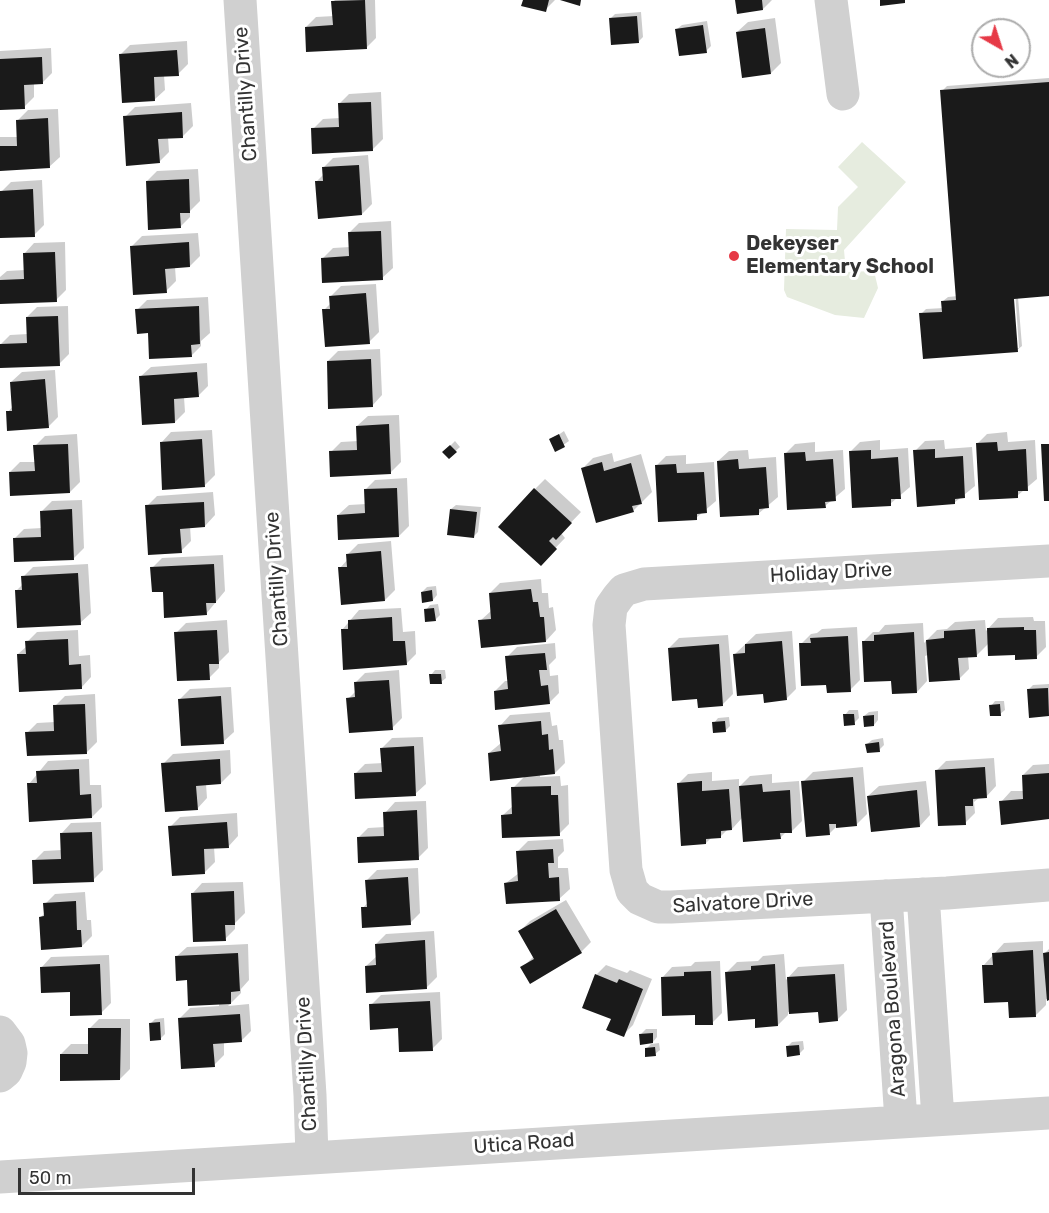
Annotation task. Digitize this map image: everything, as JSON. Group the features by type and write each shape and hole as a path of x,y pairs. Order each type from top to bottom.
{"street":[{"name":"Chantilly Drive","path":"240,0 310,1095 312,1157"},
{"path":"831,0 843,94"},
{"name":"Holiday Drive","path":"618,597 624,590 644,584 1049,561"},
{"name":"Salvatore Drive","path":"618,597 609,615 609,625 626,870 632,891 640,899 648,904 664,907 1049,885"},
{"name":"Aragona Boulevard","path":"923,894 938,1119"},
{"name":"Aragona Boulevard","path":"886,896 901,1121"},
{"path":"0,1032 9,1044 11,1053 6,1071 0,1076"},
{"name":"Utica Road","path":"0,1177 1049,1113"}],"shaded area":[{"path":"862,142 906,182 844,250 846,272 874,271 878,288 864,318 835,315 787,297 784,290 786,229 837,230 838,207 858,187 838,167"}],"building":[{"path":"365,0 367,49 306,52 305,27 333,25 331,1"},
{"path":"523,0 549,0 546,12 521,6"},
{"path":"560,0 581,0 580,6"},
{"path":"735,0 762,0 763,10 737,14"},
{"path":"880,0 905,0 905,3 880,6"},
{"path":"637,16 639,43 611,45 609,18"},
{"path":"703,25 707,53 679,56 675,29"},
{"path":"765,28 771,74 742,78 736,32"},
{"path":"177,50 179,76 154,77 155,101 122,103 119,54"},
{"path":"42,57 43,84 24,85 25,109 0,110 0,59"},
{"path":"1049,82 1049,296 1014,299 1018,352 923,359 919,313 942,312 941,301 956,300 940,90"},
{"path":"371,102 373,151 312,154 311,128 339,127 338,103"},
{"path":"182,112 183,138 158,139 160,163 126,166 123,116"},
{"path":"48,118 50,168 0,171 0,146 17,146 16,120"},
{"path":"359,165 362,215 318,219 315,181 323,181 322,167"},
{"path":"189,179 190,213 180,213 181,228 148,230 146,181"},
{"path":"33,189 35,237 0,238 0,191"},
{"path":"381,231 383,280 322,283 321,258 349,256 348,232"},
{"path":"189,242 190,267 165,269 167,293 133,295 130,246"},
{"path":"55,252 57,302 0,304 0,280 24,279 23,253"},
{"path":"366,293 370,344 325,347 322,309 330,309 329,296"},
{"path":"199,306 200,344 191,345 192,357 149,359 148,333 137,334 135,309"},
{"path":"58,316 60,366 0,368 0,344 27,343 26,317"},
{"path":"371,359 373,407 328,409 327,361"},
{"path":"197,372 199,397 174,399 175,423 142,425 139,376"},
{"path":"45,379 49,428 7,431 6,411 12,411 10,382"},
{"path":"389,424 391,474 330,477 329,451 357,450 356,426"},
{"path":"559,434 565,447 555,452 549,439"},
{"path":"202,439 205,487 162,490 160,442"},
{"path":"997,442 998,451 1026,449 1028,491 1018,491 1018,498 979,500 976,443"},
{"path":"68,444 70,493 10,496 9,472 35,471 33,445"},
{"path":"1041,444 1049,444 1049,501 1044,501"},
{"path":"450,445 457,452 449,459 442,452"},
{"path":"935,449 935,458 963,456 965,498 955,499 955,504 917,507 913,450"},
{"path":"871,450 871,459 898,457 901,499 891,499 891,506 852,508 849,451"},
{"path":"805,452 806,461 833,459 836,501 825,502 826,508 787,510 784,453"},
{"path":"738,459 739,469 766,467 769,508 759,509 759,515 720,517 717,461"},
{"path":"602,462 604,471 631,463 642,504 632,506 634,512 596,523 581,468"},
{"path":"676,464 677,473 704,472 707,513 697,514 697,520 658,522 655,465"},
{"path":"397,488 399,537 338,540 337,515 365,513 364,489"},
{"path":"534,488 572,523 556,540 553,537 549,541 557,549 541,566 498,527"},
{"path":"204,502 205,527 180,529 182,553 148,555 145,505"},
{"path":"72,509 74,560 14,562 13,538 41,537 40,511"},
{"path":"450,509 477,512 474,538 447,535"},
{"path":"381,551 385,601 341,605 338,567 347,567 346,554"},
{"path":"214,564 216,603 206,603 207,615 164,618 163,592 152,592 150,567"},
{"path":"78,573 81,625 17,628 15,590 22,590 21,576"},
{"path":"531,589 533,602 538,602 540,617 544,617 546,642 481,648 478,620 491,619 489,593"},
{"path":"432,590 433,601 422,603 421,592"},
{"path":"434,608 436,621 425,622 424,609"},
{"path":"392,617 393,641 405,641 407,665 343,670 341,629 348,629 348,620"},
{"path":"1024,627 1024,630 1036,630 1037,659 1015,660 1015,655 988,656 987,628"},
{"path":"975,629 977,657 958,658 960,680 929,682 926,640 944,638 944,631"},
{"path":"217,630 219,664 209,664 210,680 177,681 174,632"},
{"path":"914,632 917,693 892,694 891,681 864,682 862,641 874,641 874,635"},
{"path":"848,636 851,692 827,693 826,685 801,686 799,643 811,643 810,638"},
{"path":"68,639 69,665 81,664 82,689 19,692 17,654 26,654 25,641"},
{"path":"782,641 787,700 764,703 763,694 737,696 733,654 745,653 745,644"},
{"path":"719,644 723,706 698,708 697,699 672,701 668,648"},
{"path":"545,653 547,670 539,670 541,686 548,685 550,704 495,710 494,691 508,689 505,656"},
{"path":"429,674 441,674 442,684 430,684"},
{"path":"389,680 393,730 349,733 346,698 355,697 354,682"},
{"path":"1048,688 1049,716 1029,718 1027,689"},
{"path":"221,696 224,744 181,746 178,699"},
{"path":"85,704 87,754 27,756 25,732 54,731 53,705"},
{"path":"1000,704 1001,716 990,716 989,705"},
{"path":"843,714 854,714 855,725 844,726"},
{"path":"874,715 874,726 864,727 863,716"},
{"path":"541,721 542,735 548,734 549,750 553,749 555,774 490,781 488,753 501,751 498,725"},
{"path":"725,721 726,732 713,733 712,722"},
{"path":"879,742 880,752 867,753 865,744"},
{"path":"414,746 416,796 355,799 354,773 382,772 380,748"},
{"path":"220,759 221,784 196,786 198,810 165,812 161,763"},
{"path":"985,767 987,798 973,799 973,806 965,806 966,825 938,826 935,770"},
{"path":"79,769 80,795 91,794 92,818 29,822 27,783 37,783 36,771"},
{"path":"1049,773 1049,819 1001,825 999,801 1023,799 1022,775"},
{"path":"853,777 857,826 836,828 836,824 829,824 830,835 806,837 801,781"},
{"path":"702,781 702,791 729,789 732,830 721,831 721,838 706,839 706,844 681,846 677,783"},
{"path":"762,784 763,792 790,790 792,833 780,833 781,839 743,842 739,786"},
{"path":"551,786 551,795 558,795 560,836 502,838 501,815 512,814 511,787"},
{"path":"917,790 920,827 871,832 867,796"},
{"path":"417,810 419,860 358,863 357,837 384,836 383,812"},
{"path":"227,822 229,848 204,849 205,874 172,876 168,826"},
{"path":"92,832 94,882 33,884 32,860 61,859 60,833"},
{"path":"553,849 554,863 548,863 549,878 559,877 560,901 506,904 504,883 518,881 516,851"},
{"path":"408,877 411,925 362,928 361,907 367,907 365,880"},
{"path":"234,891 235,925 225,925 226,941 193,942 191,893"},
{"path":"76,901 77,930 81,930 82,947 41,950 39,917 44,916 43,903"},
{"path":"556,909 582,953 530,984 520,967 534,959 518,931"},
{"path":"425,940 427,989 366,993 365,966 376,965 375,944"},
{"path":"1033,950 1036,1017 1009,1018 1008,1002 984,1003 982,965 993,965 992,953"},
{"path":"1049,952 1049,1000 1047,1001 1043,953"},
{"path":"238,953 240,991 231,992 231,1004 188,1006 187,980 176,981 175,956"},
{"path":"100,964 102,1015 70,1016 70,992 41,993 40,967"},
{"path":"775,964 778,1026 755,1028 755,1019 728,1021 725,972 751,970 751,966"},
{"path":"711,971 713,1025 695,1025 695,1015 662,1016 661,977 684,976 684,972"},
{"path":"595,974 617,983 619,979 643,989 624,1037 606,1030 611,1019 582,1008"},
{"path":"835,974 838,1021 819,1023 818,1012 789,1014 787,977"},
{"path":"430,1001 433,1051 399,1052 398,1028 370,1030 369,1004"},
{"path":"240,1014 242,1042 213,1044 215,1067 181,1069 178,1018"},
{"path":"160,1022 161,1040 150,1041 149,1023"},
{"path":"88,1028 121,1028 120,1080 60,1081 60,1054 88,1054"},
{"path":"653,1033 653,1043 640,1045 639,1034"},
{"path":"799,1045 800,1055 787,1057 786,1046"},
{"path":"655,1047 656,1056 645,1057 645,1048"}],"place":[{"name":"Dekeyser Elementary School","path":"734,256"}]}
